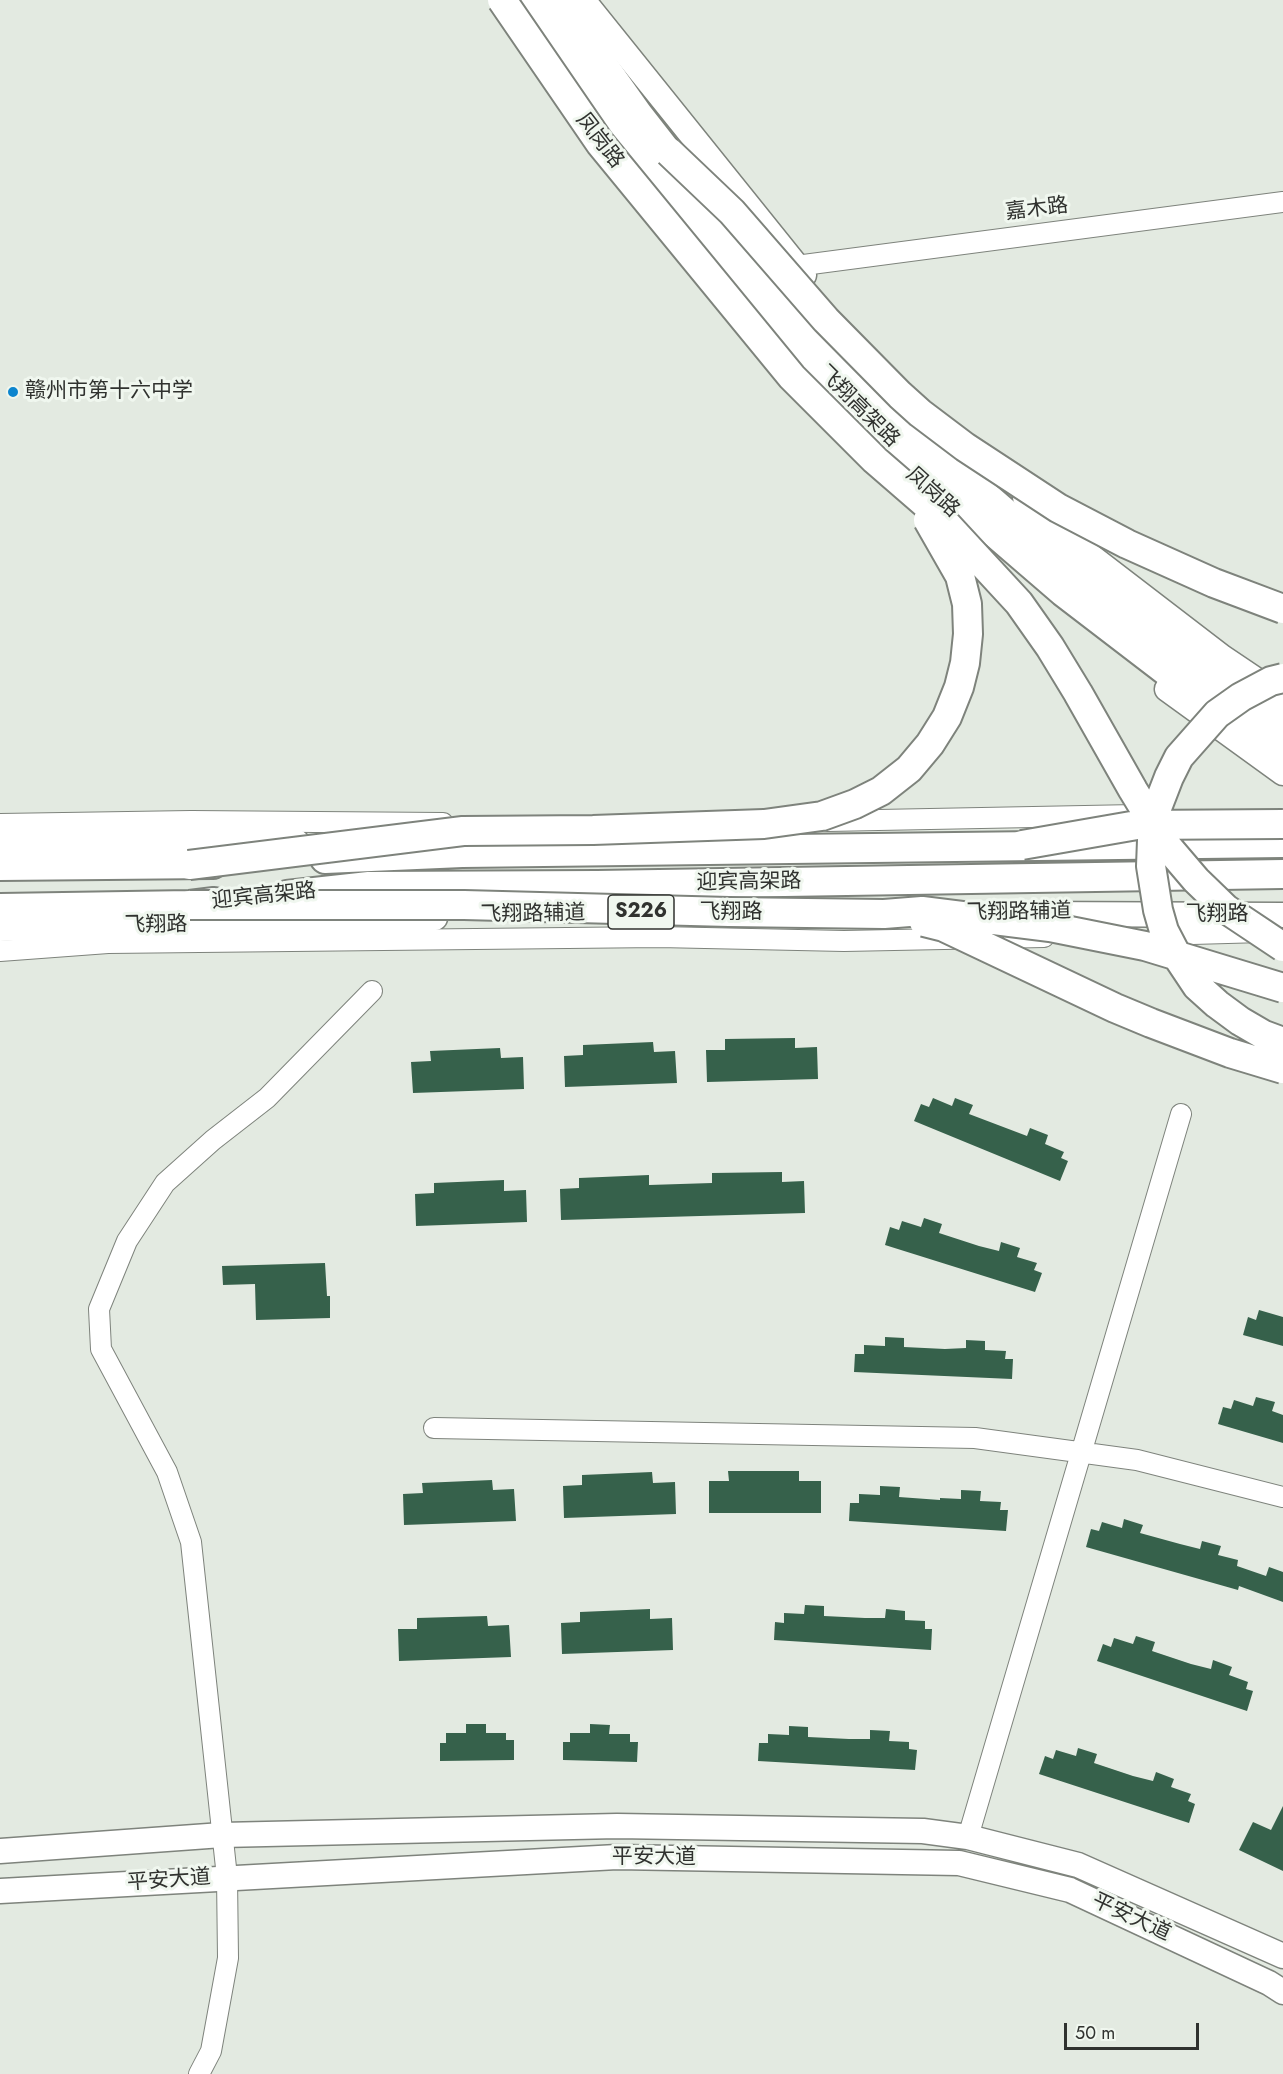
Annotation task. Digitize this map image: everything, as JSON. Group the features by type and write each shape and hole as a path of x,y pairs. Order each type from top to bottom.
{"highway":[{"path":"189,865 463,831 593,830 764,824 822,816 855,804 881,791 916,760 930,744 947,717 959,687 965,663 968,634 967,604 960,576 926,517 875,460 792,377 660,217 600,143 502,0"},
{"name":"飞翔高架路","path":"528,0 667,189 799,348 874,425 933,480 1063,592 1132,647 1277,727"},
{"name":"飞翔高架路","path":"557,0 638,114 765,277 886,405 949,464 1074,572 1277,727"},
{"path":"669,152 732,212 826,320 900,395 965,447 1058,507 1127,544 1214,583 1283,609"},
{"path":"875,460 935,512 1019,603 1050,647 1167,846 1196,880 1226,909 1283,947"},
{"path":"1283,678 1271,681 1241,697 1217,714 1179,757 1157,808 1151,866 1164,931 1197,986 1240,1021 1264,1035 1283,1042"},
{"path":"1022,845 1137,825 1283,824"},
{"name":"迎宾高架路","path":"0,866 189,865 462,853 1283,843"},
{"name":"迎宾高架路","path":"0,908 190,905 369,886 597,885 1283,874"},
{"path":"190,905 464,905 884,914 922,910 1050,927 1145,946 1283,988"},
{"path":"884,914 944,927 1115,1008 1189,1038 1283,1069"}],"main road":[{"name":"凤岗路","path":"487,0 698,266 910,474 1042,591 1177,696 1283,773"},
{"path":"584,0 796,266 873,358 1080,548 1222,657 1277,727"},
{"path":"0,842 192,841 650,845 1283,829"},
{"name":"飞翔路","path":"0,929 651,912 1283,915"},
{"name":"平安大道","path":"0,1851 222,1835 617,1826 923,1832 968,1837 1078,1865 1283,1956"},
{"name":"平安大道","path":"0,1891 617,1857 960,1863 1070,1890 1269,1983 1283,1992"}],"street":[{"name":"嘉木路","path":"796,266 1283,202"},
{"path":"0,824 191,821 647,824 1283,811"},
{"name":"飞翔路辅道","path":"0,951 108,943 659,937 844,941 1283,932"},
{"path":"199,2074 211,2051 228,1958 227,1877 191,1542 167,1472 101,1348 99,1309 127,1241 165,1183 213,1140 267,1098 372,991"},
{"path":"968,1837 1181,1114"},
{"path":"434,1428 975,1438 1137,1460 1283,1497"}],"building":[{"path":"795,1038 795,1048 817,1047 818,1079 707,1082 706,1050 725,1050 725,1039"},
{"path":"653,1042 654,1052 675,1051 677,1083 565,1087 564,1056 583,1055 583,1045"},
{"path":"500,1048 501,1058 523,1057 524,1089 413,1093 411,1062 431,1061 430,1051"},
{"path":"933,1098 952,1106 955,1098 973,1105 969,1114 1027,1136 1030,1128 1048,1135 1045,1144 1064,1152 1061,1158 1068,1161 1060,1181 914,1121 921,1104 929,1107"},
{"path":"782,1172 782,1182 804,1181 805,1213 561,1220 560,1189 579,1188 579,1178 649,1175 649,1185 712,1183 712,1173"},
{"path":"504,1180 504,1191 526,1190 527,1222 416,1226 415,1194 434,1193 434,1183"},
{"path":"924,1218 942,1224 939,1233 979,1246 999,1251 1001,1242 1020,1248 1017,1257 1037,1263 1034,1270 1042,1273 1035,1292 885,1245 890,1227 899,1230 902,1221 921,1227"},
{"path":"325,1263 327,1296 330,1296 330,1318 256,1320 255,1284 223,1285 222,1266"},
{"path":"1259,1310 1283,1317 1283,1346 1243,1335 1248,1317 1256,1320"},
{"path":"885,1337 904,1338 904,1347 945,1349 966,1348 966,1340 985,1341 985,1350 1006,1351 1005,1359 1013,1359 1012,1379 854,1372 855,1354 864,1354 864,1345 885,1346"},
{"path":"1256,1397 1275,1402 1272,1411 1283,1415 1283,1443 1218,1424 1223,1407 1231,1409 1234,1400 1253,1406"},
{"path":"728,1471 799,1471 799,1481 821,1481 821,1513 709,1513 709,1481 729,1481"},
{"path":"652,1472 653,1483 675,1482 676,1514 564,1518 563,1486 582,1485 582,1475"},
{"path":"492,1480 493,1490 514,1489 516,1521 404,1525 403,1494 423,1493 422,1483"},
{"path":"880,1486 900,1487 899,1497 940,1500 940,1498 961,1499 961,1490 981,1491 980,1501 1001,1502 1000,1510 1008,1510 1006,1531 849,1521 850,1503 859,1503 859,1494 880,1495"},
{"path":"1124,1519 1143,1525 1140,1533 1200,1549 1202,1541 1221,1546 1218,1555 1238,1560 1237,1566 1266,1576 1269,1567 1283,1572 1283,1602 1239,1586 1238,1590 1086,1547 1091,1529 1099,1531 1102,1522 1122,1528"},
{"path":"805,1605 824,1606 824,1616 885,1618 886,1609 905,1611 905,1620 925,1621 925,1629 932,1629 931,1650 774,1640 775,1622 784,1623 784,1613 804,1614"},
{"path":"650,1609 650,1619 672,1618 673,1650 562,1654 561,1623 580,1622 580,1612"},
{"path":"487,1616 488,1626 509,1625 511,1657 399,1661 398,1629 417,1629 417,1618"},
{"path":"1136,1636 1155,1642 1152,1651 1191,1664 1211,1669 1213,1660 1232,1667 1229,1675 1248,1682 1246,1689 1253,1691 1247,1711 1097,1661 1103,1644 1111,1647 1114,1638 1133,1644"},
{"path":"466,1724 486,1724 486,1733 506,1733 506,1740 514,1740 514,1760 440,1761 440,1743 446,1743 446,1733 466,1733"},
{"path":"590,1724 610,1725 609,1734 630,1734 630,1742 638,1742 637,1762 563,1760 563,1742 570,1742 570,1733 590,1733"},
{"path":"789,1726 808,1727 808,1737 870,1739 870,1730 890,1731 889,1741 909,1742 909,1749 917,1750 915,1770 758,1761 759,1743 768,1743 768,1734 789,1735"},
{"path":"1078,1748 1097,1754 1094,1763 1133,1776 1153,1781 1156,1772 1174,1779 1171,1787 1191,1794 1188,1801 1195,1804 1189,1823 1039,1774 1045,1756 1053,1759 1056,1750 1076,1756"},
{"path":"1283,1806 1283,1871 1239,1850 1253,1822 1271,1830"}],"place":[{"name":"赣州市第十六中学","path":"13,392"}]}
